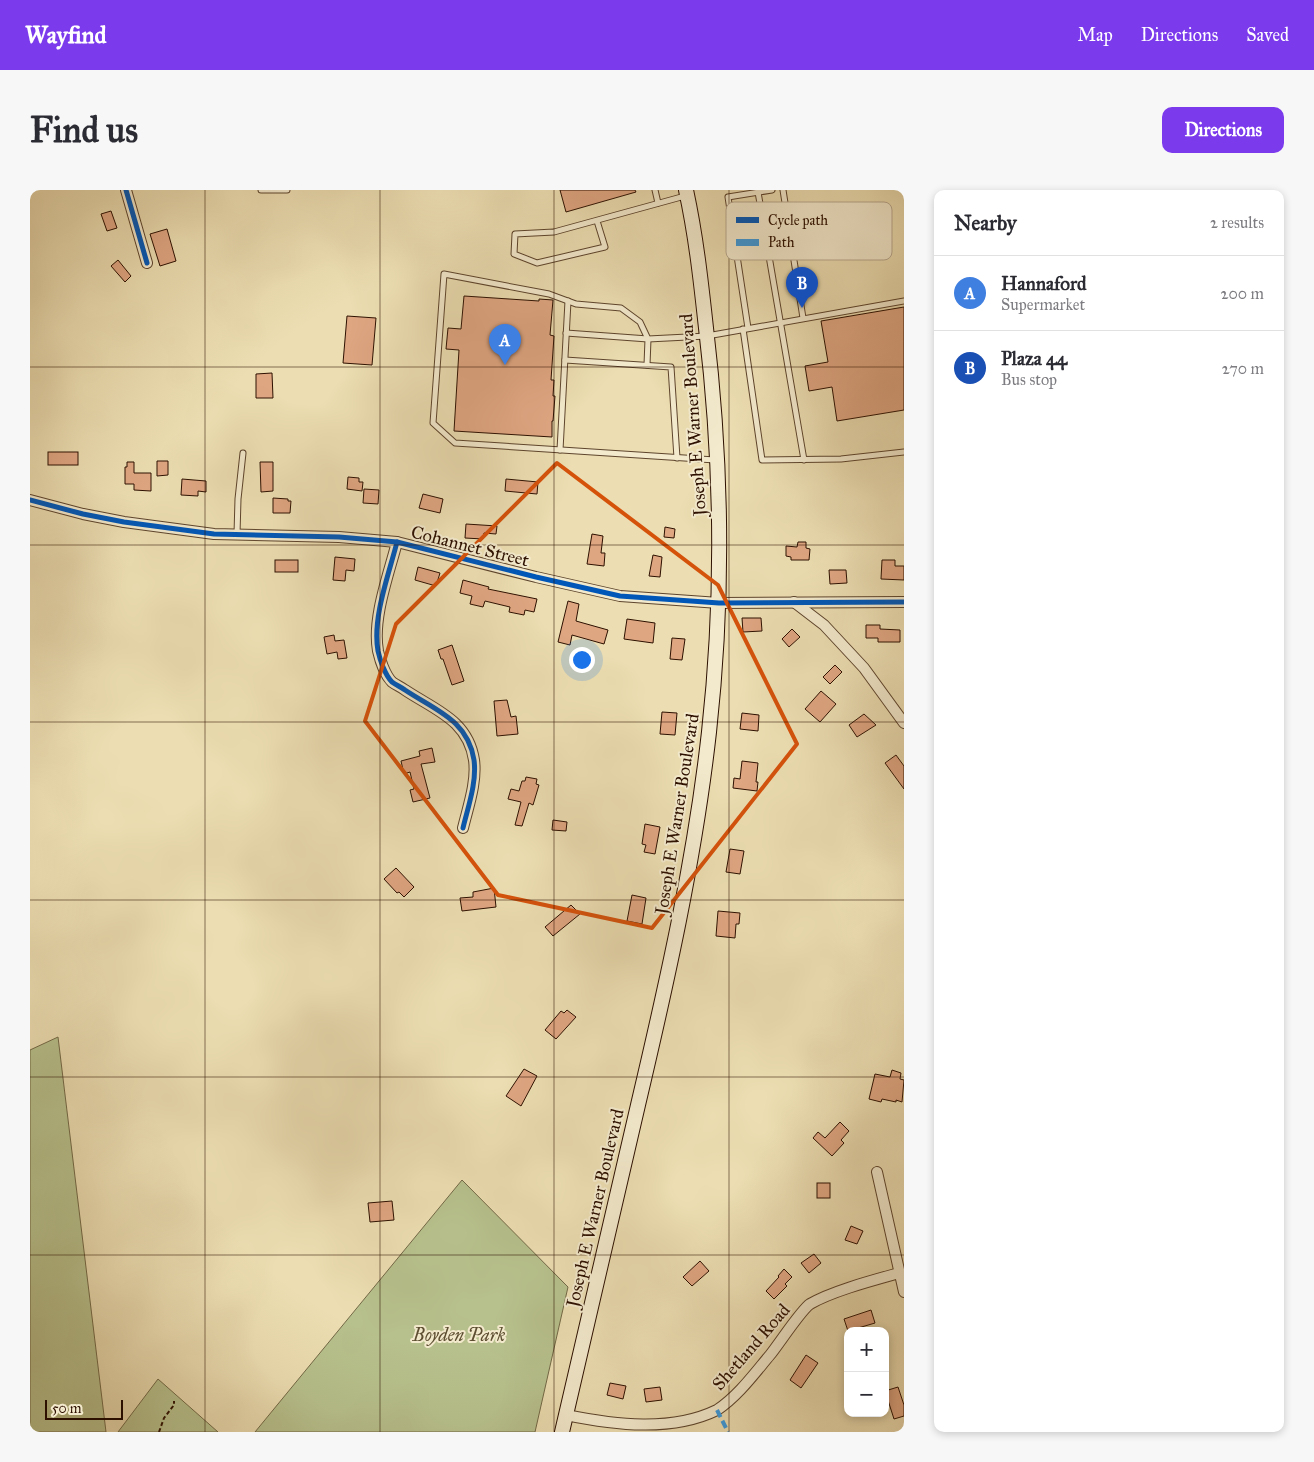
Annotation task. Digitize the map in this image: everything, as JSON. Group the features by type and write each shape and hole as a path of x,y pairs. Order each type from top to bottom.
{"main road":[{"name":"Joseph E Warner Boulevard","path":"562,1432 659,1016 685,892 709,731 717,654 719,603 718,460 707,336 694,232 687,193"}],"street":[{"path":"126,190 147,263"},
{"name":"Cohannet Street","path":"30,500 83,514 152,527 214,534 339,537 398,542 620,596 678,602 719,603 904,602"},
{"path":"398,542 380,608 376,635 378,652 392,681 441,711 459,725 470,742 474,761 474,776 463,828"},
{"path":"794,602 824,624 864,668 904,723"},
{"path":"877,1172 904,1292"},
{"name":"Shetland Road","path":"566,1415 612,1425 651,1429 689,1423 717,1410 743,1386 808,1305 826,1297 900,1273"}],"lane":[{"path":"260,190 287,190"},
{"path":"655,190 658,203"},
{"path":"729,202 728,197 772,190"},
{"path":"758,192 760,202"},
{"path":"598,220 605,246 537,262 514,254 515,234 554,232 687,193"},
{"path":"737,260 762,460 841,459 904,452"},
{"path":"770,260 804,460"},
{"path":"794,260 803,318"},
{"path":"647,365 648,339 640,322 621,308 576,304 549,294 444,274 433,423 455,443 718,460"},
{"path":"560,450 568,301"},
{"path":"566,333 648,339 707,336 904,302"},
{"path":"565,360 671,367 678,458"},
{"path":"237,535 238,499 243,452"}],"path":[{"path":"159,1432 164,1418 174,1406 174,1401"}],"highlighted area":[{"path":"557,463 718,585 797,744 652,928 498,895 365,721 396,624"}],"green space":[{"path":"58,1037 106,1432 30,1432 30,1050"},
{"name":"Boyden Park","path":"462,1180 568,1287 535,1432 255,1432"},
{"path":"158,1379 218,1432 118,1432"}],"building":[{"path":"560,190 635,190 636,192 566,212"},
{"path":"111,211 117,228 107,231 101,214"},
{"path":"167,229 176,261 160,266 150,234"},
{"path":"118,260 131,276 125,282 111,266"},
{"path":"464,296 539,301 539,299 553,300 550,335 554,336 551,380 554,380 553,396 555,396 552,437 454,431 459,350 446,349 448,328 461,329"},
{"path":"904,307 904,410 837,421 832,387 809,391 805,366 828,362 821,321"},
{"path":"347,316 376,318 372,365 343,363"},
{"path":"272,373 273,398 256,398 256,374"},
{"path":"48,452 78,452 78,465 48,465"},
{"path":"157,461 168,461 168,475 157,476"},
{"path":"127,462 134,462 134,473 151,473 151,491 134,490 134,484 125,484 125,467 127,467"},
{"path":"260,462 273,462 273,491 261,492"},
{"path":"348,477 359,478 359,482 363,482 362,491 347,489"},
{"path":"182,479 206,481 206,492 198,491 198,496 181,495"},
{"path":"506,479 538,482 537,494 505,491"},
{"path":"364,489 379,490 378,504 363,503"},
{"path":"423,494 443,499 440,513 419,508"},
{"path":"273,498 291,501 290,513 273,513"},
{"path":"466,524 497,526 496,534 484,533 483,539 465,538"},
{"path":"665,527 675,529 674,538 664,537"},
{"path":"592,534 603,536 601,553 605,553 604,566 587,564"},
{"path":"798,542 806,542 806,548 810,549 809,560 791,560 791,557 786,556 786,546 797,547"},
{"path":"653,555 662,557 660,577 649,576"},
{"path":"335,557 355,559 354,571 346,570 345,581 333,580"},
{"path":"275,560 298,560 298,572 275,572"},
{"path":"882,560 895,560 895,566 904,566 904,580 881,579"},
{"path":"418,567 440,573 436,586 415,580"},
{"path":"829,570 846,570 847,583 830,584"},
{"path":"463,580 489,587 488,589 537,599 534,612 525,610 524,615 509,612 510,607 485,601 483,607 470,604 472,596 460,593"},
{"path":"568,601 579,604 576,621 608,630 604,644 572,635 570,645 558,642"},
{"path":"742,618 761,618 762,631 743,632"},
{"path":"627,619 655,623 653,643 624,639"},
{"path":"866,625 880,625 880,629 900,630 900,642 878,642 878,638 866,638"},
{"path":"792,629 800,637 789,647 782,639"},
{"path":"334,635 335,641 344,640 347,658 338,659 337,652 327,654 324,637"},
{"path":"672,638 685,639 682,660 670,659"},
{"path":"452,645 464,681 452,685 438,650"},
{"path":"835,665 842,672 830,684 823,677"},
{"path":"821,691 836,704 820,722 805,709"},
{"path":"507,700 511,717 516,716 518,734 497,736 494,701"},
{"path":"662,712 677,713 675,735 660,734"},
{"path":"742,713 759,715 758,731 740,729"},
{"path":"864,714 876,725 857,737 849,725"},
{"path":"432,748 435,762 421,764 430,798 413,802 410,790 414,789 410,772 404,774 401,761 420,756 419,751"},
{"path":"896,755 904,766 904,789 885,763"},
{"path":"742,761 758,763 757,791 733,788 734,778 740,779"},
{"path":"526,777 537,779 536,784 539,785 533,805 529,803 522,826 515,825 521,802 508,799 511,789 519,791 522,781 525,781"},
{"path":"553,820 567,822 566,831 552,830"},
{"path":"645,824 660,827 655,854 644,852 646,845 642,844"},
{"path":"730,849 744,851 740,874 726,872"},
{"path":"396,868 414,887 404,897 399,892 397,893 384,879"},
{"path":"494,888 496,907 462,911 460,898 473,897 473,892"},
{"path":"632,895 646,898 642,924 627,921"},
{"path":"571,905 580,914 553,936 545,927"},
{"path":"718,911 740,913 739,924 736,924 735,938 716,936"},
{"path":"567,1010 576,1017 556,1039 545,1030 561,1011 564,1013"},
{"path":"524,1069 537,1076 521,1106 506,1096"},
{"path":"892,1070 901,1073 900,1079 904,1080 902,1102 882,1099 881,1102 869,1099 875,1074 890,1077"},
{"path":"840,1122 849,1131 841,1140 844,1143 832,1156 813,1138 818,1132 825,1138"},
{"path":"817,1183 830,1183 830,1198 817,1198"},
{"path":"392,1201 394,1220 370,1222 368,1203"},
{"path":"851,1226 863,1231 857,1244 845,1240"},
{"path":"814,1254 821,1263 809,1273 801,1263"},
{"path":"700,1261 709,1271 692,1286 683,1277"},
{"path":"784,1269 792,1277 785,1284 787,1286 774,1299 766,1291"},
{"path":"871,1310 875,1323 862,1327 847,1327 844,1319"},
{"path":"806,1355 818,1363 801,1388 790,1380"},
{"path":"610,1383 626,1386 623,1399 607,1395"},
{"path":"660,1387 662,1400 646,1402 644,1389"},
{"path":"898,1387 904,1405 904,1416 894,1419 889,1403 889,1390"}],"marked path":[{"path":"717,1410 728,1432"}],"cycle path":[{"path":"126,190 147,263"},
{"path":"30,500 83,514 124,522 214,534 339,537 397,542 620,596 719,603 904,602"},
{"path":"397,542 379,610 377,625 378,651 381,663 389,679 448,718 465,735 471,746 475,768 472,794 463,828"}],"place":[{"name":"Plaza 44","path":"802,308"},
{"name":"Hannaford","path":"505,365"}]}
